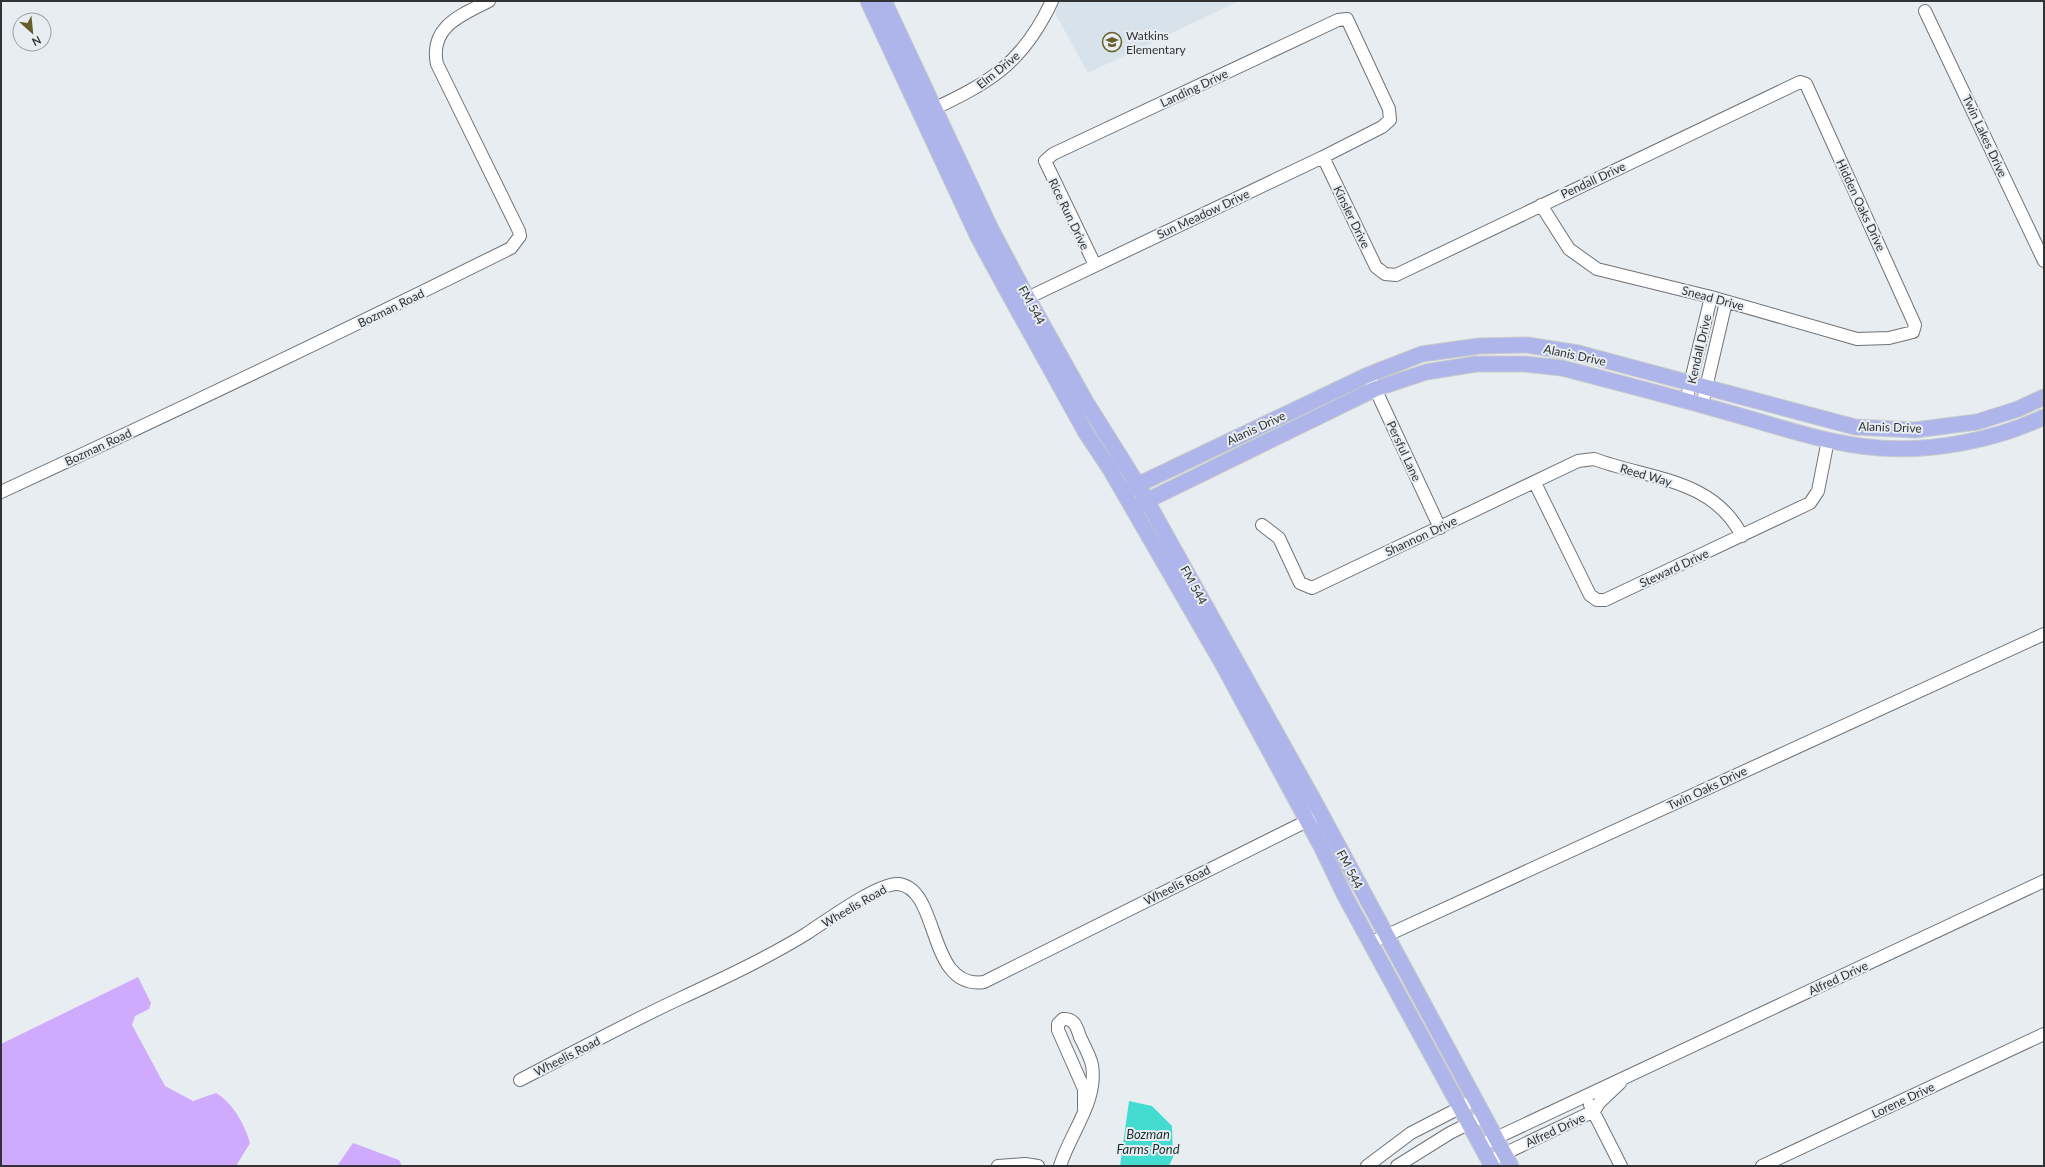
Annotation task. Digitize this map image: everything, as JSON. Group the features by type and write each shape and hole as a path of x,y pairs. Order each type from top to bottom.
{"main road":[{"name":"FM 544","path":"868,1 927,112"},
{"name":"FM 544","path":"884,1 978,237 1021,300 1138,485 1321,814 1508,1160"},
{"name":"FM 544","path":"1021,300 1086,433 1124,492 1222,663 1307,820 1370,943 1491,1163"},
{"name":"Alanis Drive","path":"1124,492 1368,375 1422,354 1478,346 1527,345 1578,353 1855,427 1915,430 1977,422 2018,409 2044,397"},
{"name":"Alanis Drive","path":"1132,508 1375,389 1426,372 1476,364 1524,364 1562,368 1828,440 1880,448 1931,447 1979,440 2022,428 2044,417"}],"street":[{"name":"Bozman Road","path":"1,492 288,357 511,248 520,236 519,231 437,64 435,52 435,46 451,21 489,1"},
{"name":"Elm Drive","path":"927,112 975,89 1002,70 1030,41 1052,1"},
{"name":"Twin Lakes Drive","path":"1925,11 2039,235 2044,260"},
{"name":"Sun Meadow Drive","path":"1021,300 1323,157 1382,127 1390,120 1389,109 1347,19"},
{"name":"Landing Drive","path":"1045,161 1053,154 1316,30 1338,20 1347,19"},
{"name":"Pendall Drive","path":"1385,274 1396,275 1800,82"},
{"name":"Hidden Oaks Drive","path":"1800,82 1806,84 1915,325 1913,332"},
{"name":"Kinsler Drive","path":"1323,157 1376,267 1385,274"},
{"name":"Rice Run Drive","path":"1045,161 1095,265"},
{"name":"Snead Drive","path":"1541,205 1569,249 1597,268 1711,297 1857,339 1889,338 1913,332"},
{"name":"Kendall Drive","path":"1686,401 1711,297"},
{"name":"Kendall Drive","path":"1702,405 1726,302"},
{"name":"Persful Lane","path":"1368,375 1440,528"},
{"name":"Steward Drive","path":"1535,483 1588,591 1597,600 1609,599 1810,503 1815,498 1818,491 1828,440"},
{"name":"Reed Way","path":"1535,483 1578,461 1594,459 1687,486 1707,496 1724,510 1742,536"},
{"name":"Shannon Drive","path":"1262,525 1279,538 1300,583 1307,588 1316,587 1535,483"},
{"name":"Twin Oaks Drive","path":"1370,943 2044,634"},
{"name":"Wheelis Road","path":"520,1080 796,940 872,893 890,885 906,886 920,899 937,945 952,972 967,982 979,983 1057,946 1321,814"},
{"name":"Alfred Drive","path":"1481,1145 1586,1094 1632,1074 2044,881"},
{"path":"1060,1166 1084,1109 1092,1088 1092,1065 1074,1023 1068,1019 1063,1019 1058,1024 1058,1030 1084,1089 1084,1109"},
{"name":"Lorene Drive","path":"1762,1166 2044,1034"},
{"name":"Alfred Drive","path":"1491,1163 1508,1160 1594,1111 1606,1095 1632,1074"},
{"path":"1586,1094 1621,1166"},
{"path":"1367,1166 1411,1133 1475,1100"},
{"path":"1397,1166 1484,1116"},
{"path":"998,1166 1025,1164 1038,1166"}],"shaded area":[{"name":"Watkins Elementary","path":"1060,1 1239,1 1088,73 1055,13"},
{"path":"138,977 151,1003 149,1009 135,1016 132,1025 165,1086 193,1101 216,1093 233,1108 242,1122 250,1143 236,1166 1,1166 1,1044"},
{"path":"353,1143 399,1160 402,1166 337,1166"}],"water":[{"name":"Bozman Farms Pond","path":"1129,1101 1152,1106 1172,1126 1173,1157 1169,1166 1120,1166"}],"place":[{"name":"Watkins Elementary","path":"1112,42"}]}
